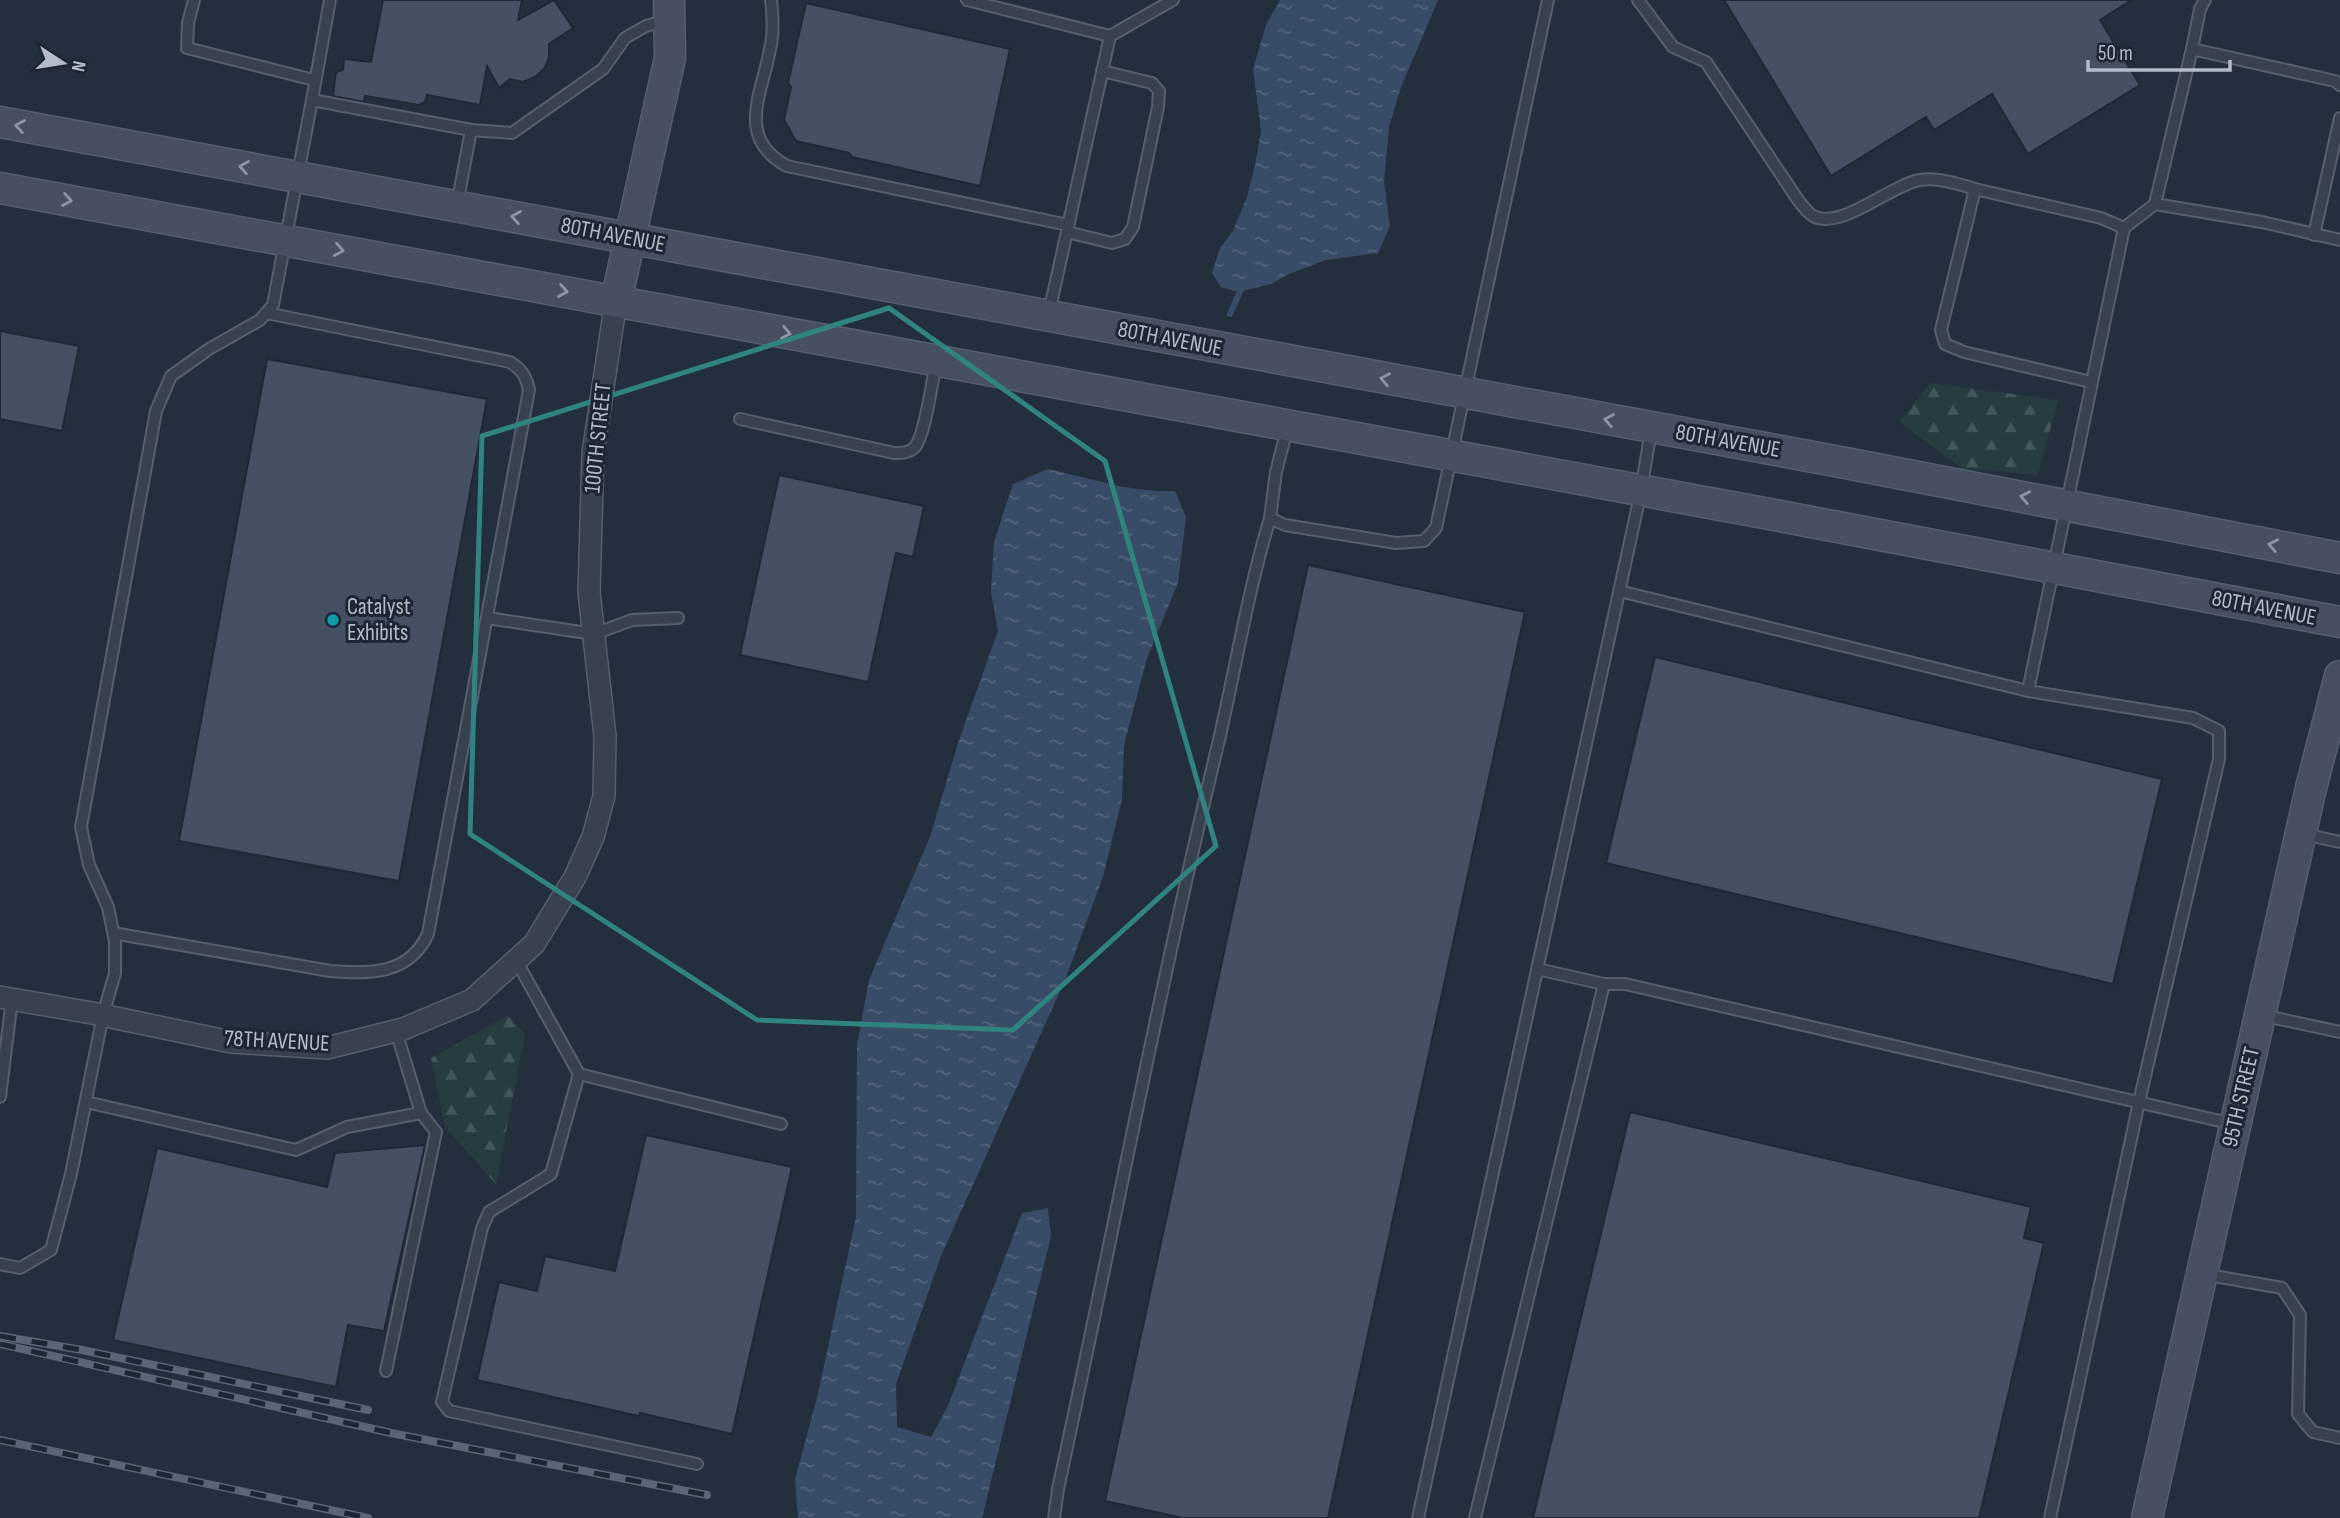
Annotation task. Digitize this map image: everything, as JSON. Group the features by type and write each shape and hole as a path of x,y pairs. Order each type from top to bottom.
{"street":[{"name":"100TH STREET","path":"575,877 593,837 604,796 606,736 589,592 593,453 617,301 670,58 669,10"},
{"name":"80TH AVENUE","path":"0,122 1651,427 2340,558"},
{"name":"80TH AVENUE","path":"0,188 2340,622"},
{"name":"95TH STREET","path":"2147,1518 2301,833 2340,677"},
{"name":"78TH AVENUE","path":"6,998 231,1042 327,1048 396,1031 472,999 534,944 575,877"}],"lane":[{"path":"194,0 188,23 187,48 314,79"},
{"path":"0,1264 20,1268 51,1250 71,1174 103,1015 116,973 108,907 89,865 81,827 156,411 171,376 209,349 260,320 273,305 330,0"},
{"path":"771,0 774,20 771,49 758,98 755,127 760,144 773,159 787,166 1067,229 1112,243 1125,239 1133,227 1158,107 1158,91 1152,83 1102,71"},
{"path":"967,0 1110,36 1173,0"},
{"path":"1270,518 1285,525 1396,543 1424,541 1436,528 1548,0"},
{"path":"1637,0 1673,47 1706,62 1798,200 1813,216 1827,219 1844,216 1920,180 1955,183 2101,218 2124,228"},
{"path":"2028,691 2124,228 2155,204 2200,9 2205,0"},
{"path":"312,100 471,130 512,133 603,69 625,38 669,10"},
{"path":"1048,316 1110,36"},
{"path":"2192,49 2335,81 2340,85"},
{"path":"2314,235 2340,118"},
{"path":"457,206 471,130"},
{"path":"1975,189 1941,330 1945,344 1964,352 2091,382"},
{"path":"2155,204 2262,222 2340,240"},
{"path":"113,933 330,971 361,973 392,968 411,959 428,934 529,390 526,377 510,362 266,313"},
{"path":"740,419 894,453 905,453 915,446 921,434 936,361"},
{"path":"1054,1518 1187,871 1258,559 1270,518 1276,472 1287,427"},
{"path":"1418,1518 1641,491 1651,427"},
{"path":"1619,591 2028,691 2193,718 2219,731 2219,759 2139,1102 2050,1518"},
{"path":"487,618 594,634 632,620 678,618"},
{"path":"2301,833 2340,842"},
{"path":"516,960 579,1074 551,1174 489,1212 482,1228 442,1402 449,1411 697,1464"},
{"path":"1537,969 1604,984 1625,984 2235,1124"},
{"path":"1475,1518 1604,984"},
{"path":"0,1097 6,998"},
{"path":"2260,1015 2340,1032"},
{"path":"386,1371 436,1132 421,1113 396,1031"},
{"path":"579,1074 781,1124"},
{"path":"86,1102 296,1150 347,1127 421,1113"},
{"path":"2202,1274 2282,1288 2300,1315 2298,1414 2313,1432 2340,1438"}],"highlighted area":[{"path":"889,308 1105,461 1216,846 1013,1030 757,1020 470,834 482,436"}],"green space":[{"path":"1930,383 2058,400 2038,475 1961,468 1899,422"},
{"path":"508,1015 525,1034 496,1184 445,1127 431,1058"}],"water":[{"path":"1280,0 1438,0 1401,87 1389,127 1384,182 1390,226 1378,253 1325,260 1271,284 1238,292 1221,287 1212,273 1220,248 1233,231 1247,197 1255,165 1261,131 1253,69 1266,25"},
{"path":"1048,469 1143,490 1175,491 1186,517 1178,583 1147,658 1124,745 1122,799 1103,877 1065,980 941,1256 896,1384 897,1427 931,1437 947,1408 1022,1213 1048,1208 1051,1236 982,1518 798,1518 795,1479 817,1398 856,1217 857,1044 869,980 930,837 958,743 998,631 991,592 994,542 1013,484"}],"building":[{"path":"383,0 522,0 518,20 554,0 573,28 549,44 549,58 544,69 535,77 523,82 510,79 499,88 487,66 480,105 427,95 425,102 419,105 365,96 364,102 333,96 336,72 343,70 344,59 371,62"},
{"path":"1724,0 2132,0 2100,20 2140,85 2028,154 1992,94 1934,130 1926,117 1831,176"},
{"path":"806,3 1010,49 980,186 852,157 849,153 796,141 784,120 791,87 788,83"},
{"path":"0,331 79,346 62,431 0,419"},
{"name":"Catalyst Exhibits","path":"267,359 487,399 399,881 179,841"},
{"path":"779,475 924,506 913,557 896,553 868,682 740,655"},
{"path":"1308,565 1525,612 1328,1518 1183,1518 1105,1501"},
{"path":"1655,657 2162,779 2113,984 1606,863"},
{"path":"1630,1112 2031,1207 2024,1238 2044,1243 1979,1518 1533,1518"},
{"path":"646,1135 792,1167 732,1434 477,1380 499,1282 537,1291 545,1256 615,1271"},
{"path":"425,1145 384,1331 348,1325 336,1387 113,1340 157,1148 327,1187 335,1153"}],"waterway":[{"path":"1230,314 1242,287"}],"railway":[{"path":"0,1336 82,1350 368,1410"},
{"path":"0,1344 391,1433 707,1495"},
{"path":"0,1440 368,1518"}],"place":[{"name":"Catalyst Exhibits","path":"333,620"}]}
